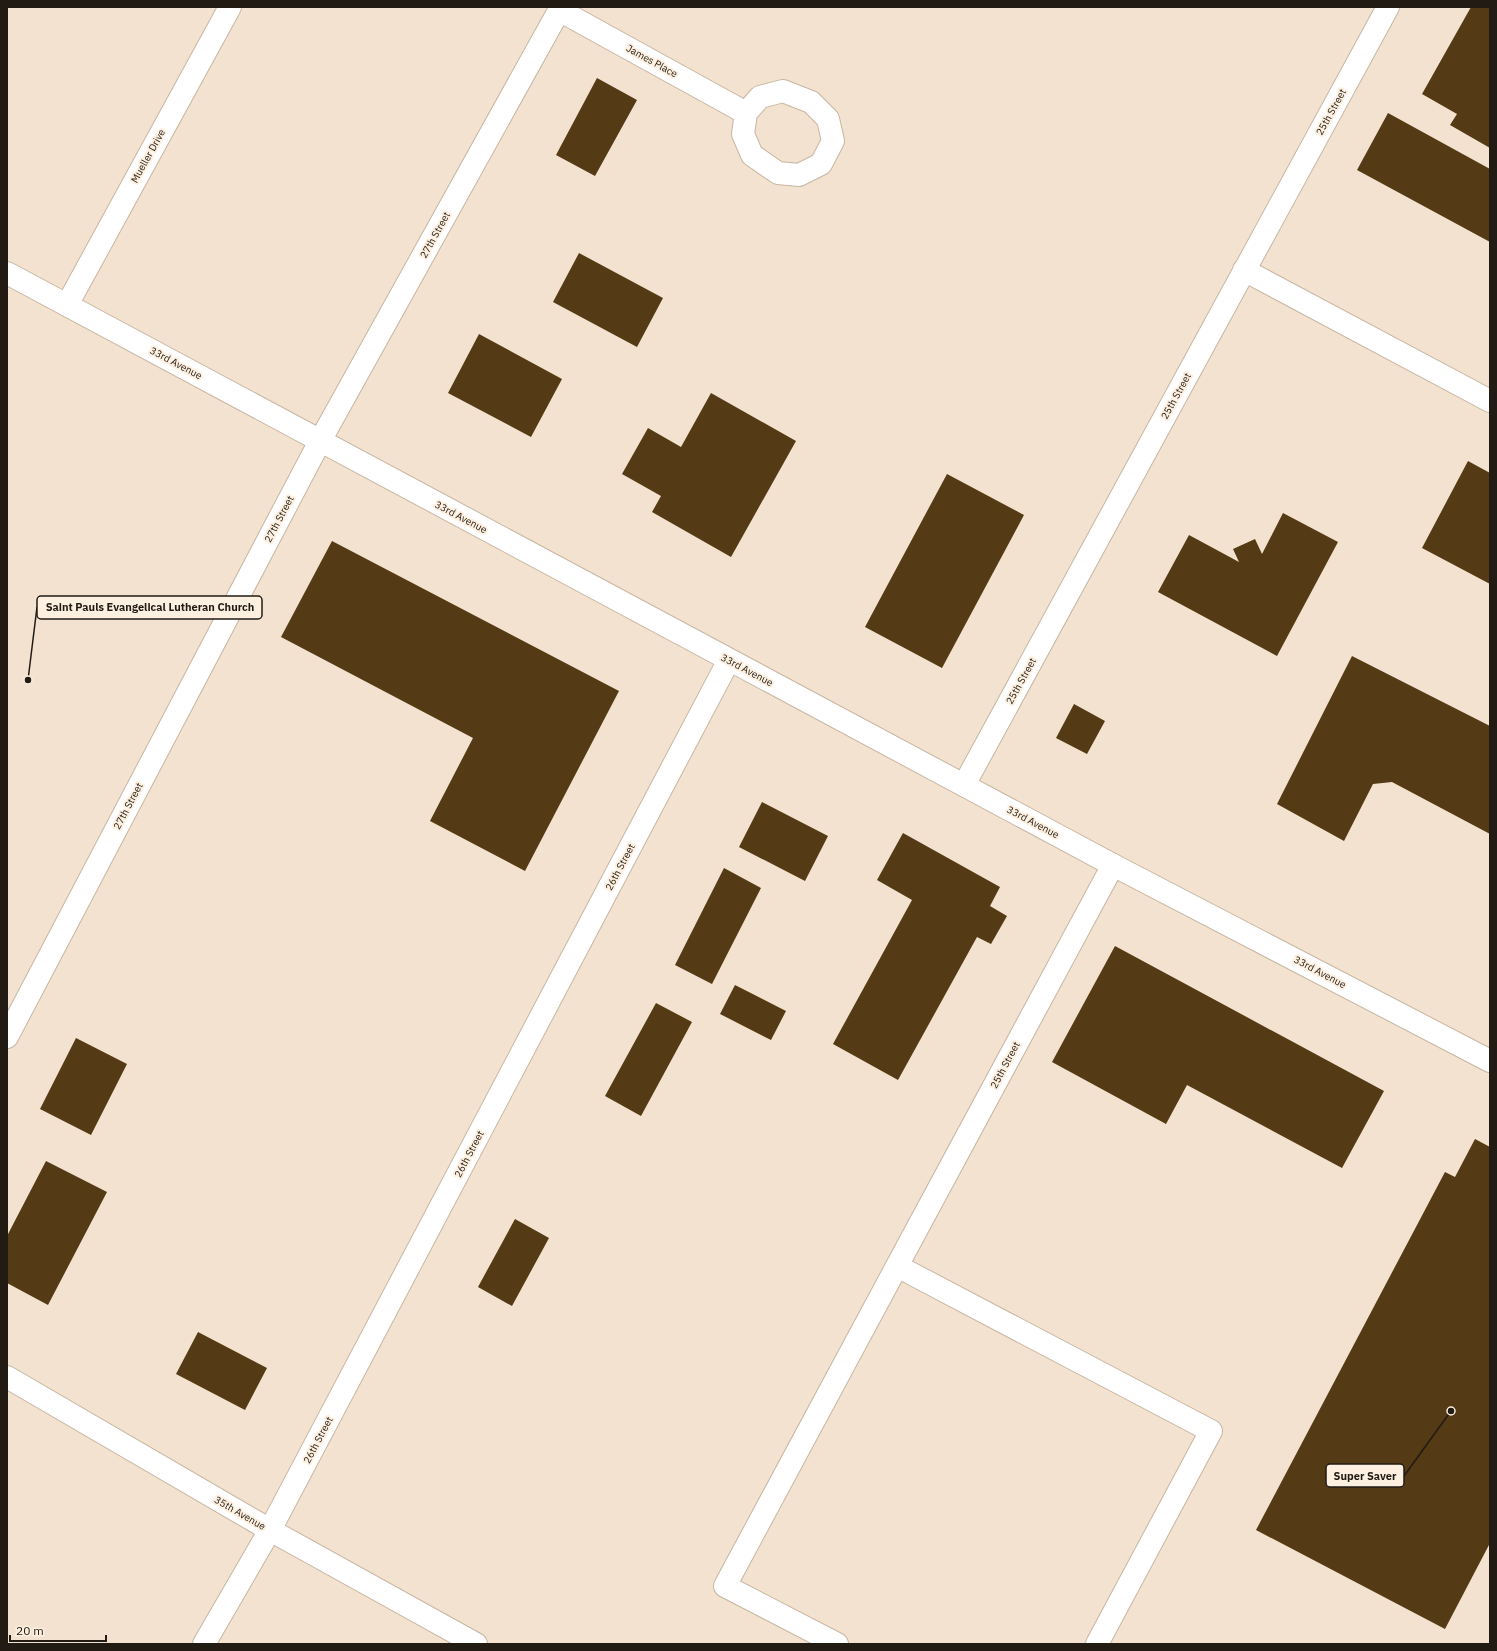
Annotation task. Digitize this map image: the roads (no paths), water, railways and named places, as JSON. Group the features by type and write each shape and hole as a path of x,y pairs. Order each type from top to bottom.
{"street":[{"name":"Mueller Drive","path":"67,305 230,7"},
{"name":"25th Street","path":"964,785 1388,7"},
{"name":"James Place","path":"560,9 746,113"},
{"name":"27th Street","path":"7,1037 320,441 560,9"},
{"path":"1244,270 1490,401"},
{"name":"33rd Avenue","path":"7,273 1113,865 1490,1061"},
{"name":"26th Street","path":"204,1644 270,1530 729,660"},
{"name":"25th Street","path":"837,1644 725,1586 1113,865"},
{"path":"897,1266 1211,1431 1097,1644"},
{"name":"35th Avenue","path":"7,1377 270,1530 476,1644"}],"place":[{"name":"Saint Pauls Evangelical Lutheran Church","path":"28,680"},
{"name":"Super Saver","path":"1451,1411"}]}
